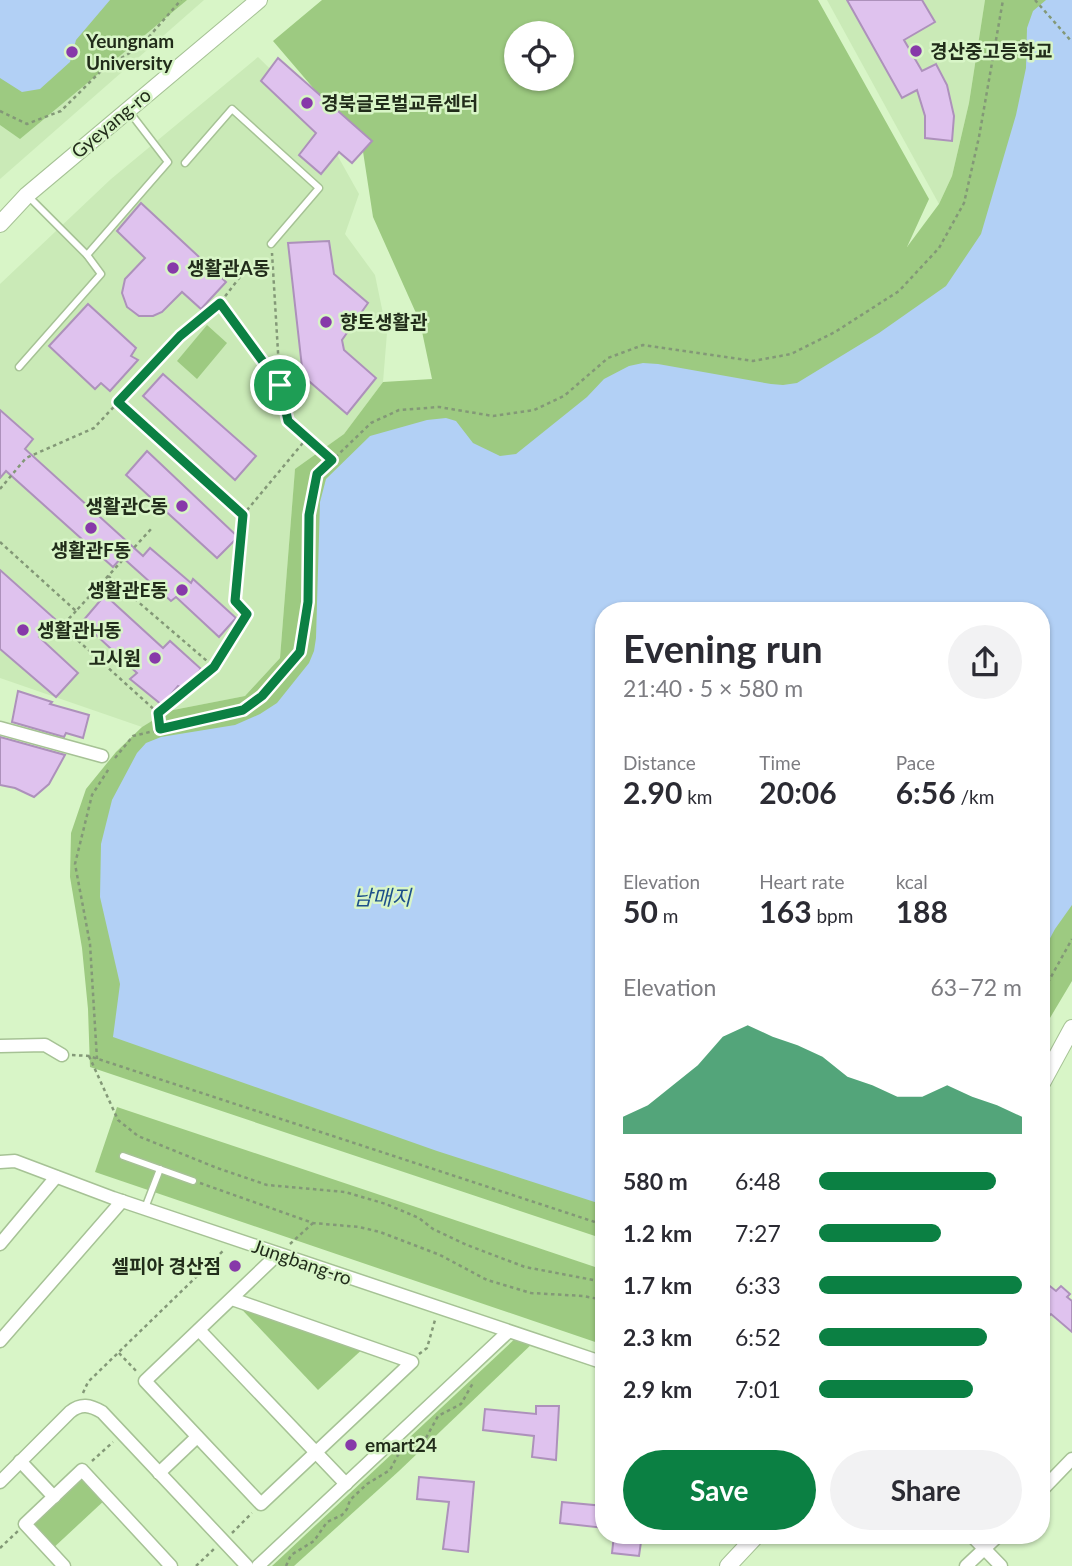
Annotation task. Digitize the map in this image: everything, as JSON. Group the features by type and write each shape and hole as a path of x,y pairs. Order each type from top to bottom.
{"street":[{"name":"Gyeyang-ro","path":"0,224 27,195 126,109 259,0"},
{"path":"0,728 102,756"},
{"path":"1050,1068 1072,1028"},
{"path":"0,1046 45,1045 62,1055"},
{"name":"Jungbang-ro","path":"0,1162 15,1161 278,1255 595,1360"},
{"path":"0,1244 56,1177"},
{"path":"0,1341 122,1200"},
{"path":"232,1299 412,1362 261,1504 145,1381 278,1255"},
{"path":"199,1330 345,1484"},
{"path":"258,1566 508,1332"},
{"path":"0,1482 76,1407 87,1405 102,1412 247,1566"},
{"path":"159,1473 197,1437"},
{"path":"1050,1482 1072,1459"},
{"path":"20,1461 54,1497"},
{"path":"64,1566 25,1524 82,1470 171,1566"},
{"path":"728,1566 749,1544"},
{"path":"980,1544 1000,1566"},
{"path":"966,1566 990,1544"}],"lane":[{"path":"87,255 168,162 126,109"},
{"path":"185,163 232,109 319,188 271,244"},
{"path":"19,368 101,274 87,255 27,195"},
{"path":"123,1156 193,1181"},
{"path":"145,1208 160,1169"}],"path":[{"path":"0,111 26,124 61,111 104,68 139,47 181,0"},
{"path":"97,1059 90,944 75,864 92,795 132,736 243,710 262,696 300,652 308,602 309,515 317,474 370,423 399,410 439,407 493,416 534,410 564,396 608,358 643,345 754,361 791,354 835,332 899,291 939,247 964,203 979,138 1003,0"},
{"path":"1035,0 1072,42"},
{"path":"271,244 280,385 288,421 332,460"},
{"path":"0,489 26,458 94,428 180,336 220,303 246,269"},
{"path":"220,303 280,385"},
{"path":"118,402 243,515"},
{"path":"158,713 214,667 247,614 235,601 243,515 307,438"},
{"path":"152,528 62,626 158,713 160,729"},
{"path":"0,542 76,611"},
{"path":"108,576 214,667"},
{"path":"1050,979 1072,939"},
{"path":"62,1055 89,1056 595,1222"},
{"path":"89,1056 118,1120 138,1136 267,1185 345,1192 386,1204 419,1218 433,1229 467,1245 525,1267 595,1280"},
{"path":"193,1181 313,1223 359,1227 380,1232 440,1255 487,1280 531,1293 595,1298"},
{"path":"278,1255 313,1223"},
{"path":"76,1407 88,1382 235,1239"},
{"path":"412,1362 426,1348 439,1308"},
{"path":"118,1352 145,1381"},
{"path":"286,1566 291,1555 314,1541 327,1522 342,1515 350,1500 367,1484 384,1476 398,1455 426,1438 438,1416 461,1404 473,1383"},
{"path":"82,1470 121,1433"},
{"path":"196,1566 261,1504"},
{"path":"0,1549 25,1524"}],"shaded area":[{"name":"Yeungnam University","path":"0,0 204,0 0,179"},
{"name":"Yeungnam University","path":"0,0 187,0 20,139 0,125"},
{"name":"남매지","path":"322,0 818,0 929,199 907,247 939,204 952,176 969,103 985,0 1072,0 1072,981 1050,1018 1050,602 595,602 595,1236 90,1067 82,948 70,877 71,833 86,789 116,752 142,727 168,711 245,696 280,658 295,469 344,434 383,382 432,379 420,322 373,217 362,145 273,41"},
{"name":"경산중고등학교","path":"827,0 985,0 969,103 952,176 939,204"},
{"path":"258,57 312,110 359,194 345,234 375,275 387,333 383,382 344,434 295,470 280,658 245,696 168,711 142,727 0,678 0,284 111,179"},
{"path":"207,325 227,343 197,379 177,361"},
{"path":"117,1107 595,1267 595,1342 95,1172"},
{"path":"232,1299 366,1346 318,1390"},
{"path":"519,1335 535,1341 399,1471 294,1566 272,1566"},
{"path":"82,1470 107,1498 50,1551 25,1524"}],"water":[{"path":"0,0 110,0 76,40 70,62 40,89 22,92 0,78"},
{"name":"남매지","path":"1046,0 1072,0 1072,905 1050,938 1050,602 595,602 595,1202 437,1151 113,1037 120,984 100,897 101,844 112,800 137,753 146,743 161,737 235,725 260,714 277,703 309,663 316,638 320,502 326,479 370,436 427,420 446,418 456,421 473,443 500,456 516,454 587,397 604,379 629,366 658,364 783,385 797,383 879,333 946,286 981,234 1016,115 1026,68 1027,28 1033,11"}],"building":[{"path":"847,0 922,0 935,22 904,40 922,71 936,64 947,85 954,116 952,141 925,138 925,116 917,90 902,98"},
{"name":"경북글로벌교류센터","path":"278,58 372,141 352,163 339,152 321,174 299,155 316,133 261,81"},
{"name":"생활관A동","path":"141,203 226,282 201,309 182,292 162,312 153,316 139,316 127,307 122,293 125,279 145,258 117,231"},
{"name":"향토생활관","path":"329,241 334,274 368,303 342,340 344,350 376,378 347,414 303,376 288,243"},
{"path":"88,304 136,348 131,356 138,360 110,391 101,383 95,389 49,346"},
{"path":"163,374 256,456 235,480 143,396"},
{"path":"0,410 33,439 25,449 143,556 150,548 191,583 193,579 236,618 219,637 176,597 171,601 122,557 113,567 6,471 0,478"},
{"name":"생활관C동","path":"147,451 238,537 217,558 126,475"},
{"name":"생활관H동","path":"0,570 55,619 39,637 78,673 56,697 0,649"},
{"name":"고시원","path":"105,595 163,648 170,641 201,669 184,689 178,686 162,705 130,679 137,673 82,622"},
{"path":"18,691 89,715 83,738 66,733 64,737 12,722"},
{"path":"0,737 65,755 49,784 34,797 15,788 0,785"},
{"path":"1050,1286 1056,1291 1061,1286 1070,1294 1067,1297 1072,1301 1072,1332 1051,1314"},
{"path":"536,1406 559,1406 556,1460 532,1457 534,1436 483,1430 485,1409 536,1414"},
{"path":"419,1477 474,1482 468,1552 443,1549 449,1502 417,1499"},
{"path":"562,1502 595,1505 595,1527 560,1523"},
{"path":"613,1544 641,1544 639,1556 612,1553"}],"place":[{"name":"경산중고등학교","path":"916,51"},
{"name":"Yeungnam University","path":"72,52"},
{"name":"경북글로벌교류센터","path":"307,103"},
{"name":"생활관A동","path":"173,268"},
{"name":"향토생활관","path":"326,322"},
{"name":"생활관C동","path":"182,506"},
{"name":"생활관F동","path":"91,528"},
{"name":"생활관E동","path":"182,590"},
{"name":"생활관H동","path":"23,630"},
{"name":"고시원","path":"155,658"},
{"name":"셀피아 경산점","path":"235,1266"},
{"name":"emart24","path":"351,1445"}],"route":[{"path":"220,303 280,385 288,421 332,460 317,474 309,515 308,602 300,652 262,696 243,710 160,729 158,713 214,667 247,614 235,601 243,515 118,402 180,336 220,303"}]}
